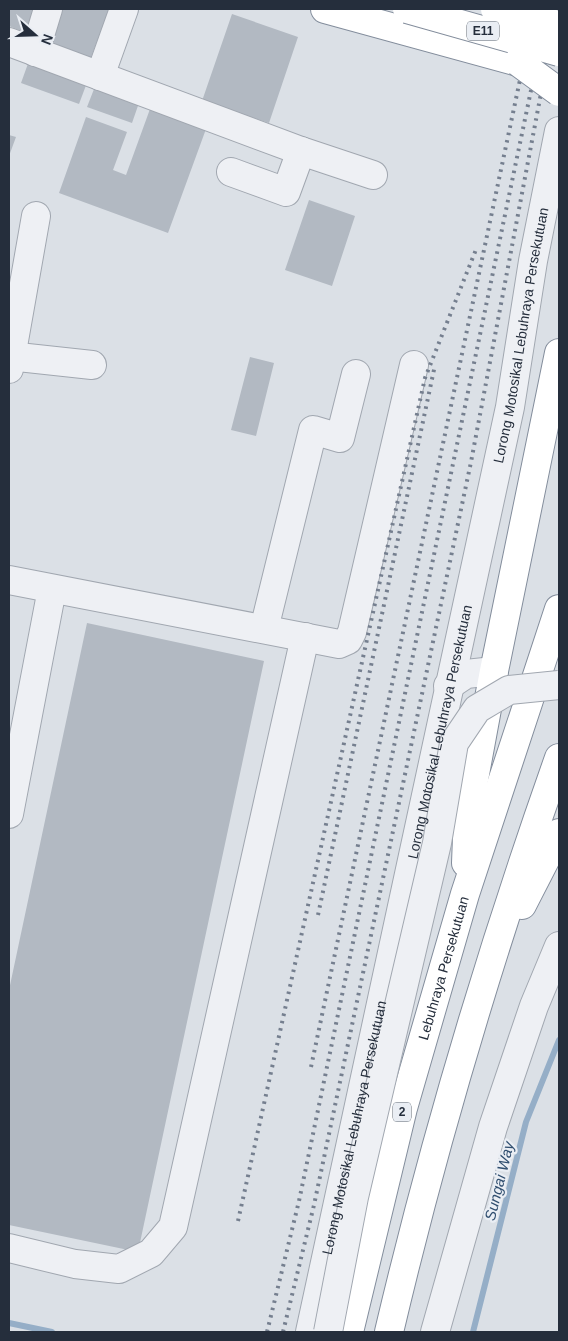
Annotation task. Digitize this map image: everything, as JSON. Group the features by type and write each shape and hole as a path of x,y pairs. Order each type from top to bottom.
{"highway":[{"path":"325,9 510,60 559,71"},
{"name":"E11","path":"407,9 559,52"},
{"name":"E11","path":"495,9 559,25"},
{"path":"510,60 559,92"},
{"path":"465,894 468,812 494,671 559,353"},
{"name":"Lebuhraya Persekutuan","path":"349,1332 403,1108 465,894 559,609"},
{"path":"389,1332 412,1233 484,980 559,758"},
{"path":"484,980 559,833"}],"street":[{"path":"35,52 48,9"},
{"path":"100,76 124,9"},
{"path":"9,42 301,151 374,175"},
{"name":"Lorong Motosikal Lebuhraya Persekutuan","path":"310,1332 368,1073 448,686 510,407 533,261 559,131"},
{"path":"231,172 286,192 301,151"},
{"path":"36,216 10,361 92,365"},
{"path":"9,580 339,644 348,640 352,632 414,366"},
{"path":"264,629 313,430 340,438 356,374"},
{"path":"9,814 52,588"},
{"path":"9,1248 75,1264 119,1269 150,1253 173,1227 305,637"},
{"path":"448,686 466,674 494,671"},
{"path":"328,1332 354,1196 437,843 454,743 477,709 509,690 559,685"},
{"path":"435,1332 493,1127 534,1006 559,946"}],"building":[{"path":"9,9 44,9 34,36 9,26"},
{"path":"61,9 109,9 90,60 48,45"},
{"path":"232,14 298,37 269,123 202,101"},
{"path":"30,58 88,80 79,104 21,83"},
{"path":"96,84 140,100 132,123 87,107"},
{"path":"150,109 206,129 168,233 59,193 86,117 127,132 113,170 126,175"},
{"path":"9,135 16,137 9,156"},
{"path":"309,200 355,216 332,286 285,270"},
{"path":"250,357 274,363 256,436 231,430"},
{"path":"87,623 264,661 138,1252 9,1225 9,990"}],"waterway":[{"name":"Sungai Way","path":"473,1332 526,1122 559,1040"},
{"name":"Sungai Way","path":"9,1323 52,1332"}],"railway":[{"path":"311,1067 535,9"},
{"path":"267,1332 299,1201 548,9"},
{"path":"283,1332 314,1205 471,462 557,9"},
{"path":"238,1221 425,378 477,247"},
{"path":"318,915 435,365"}]}
